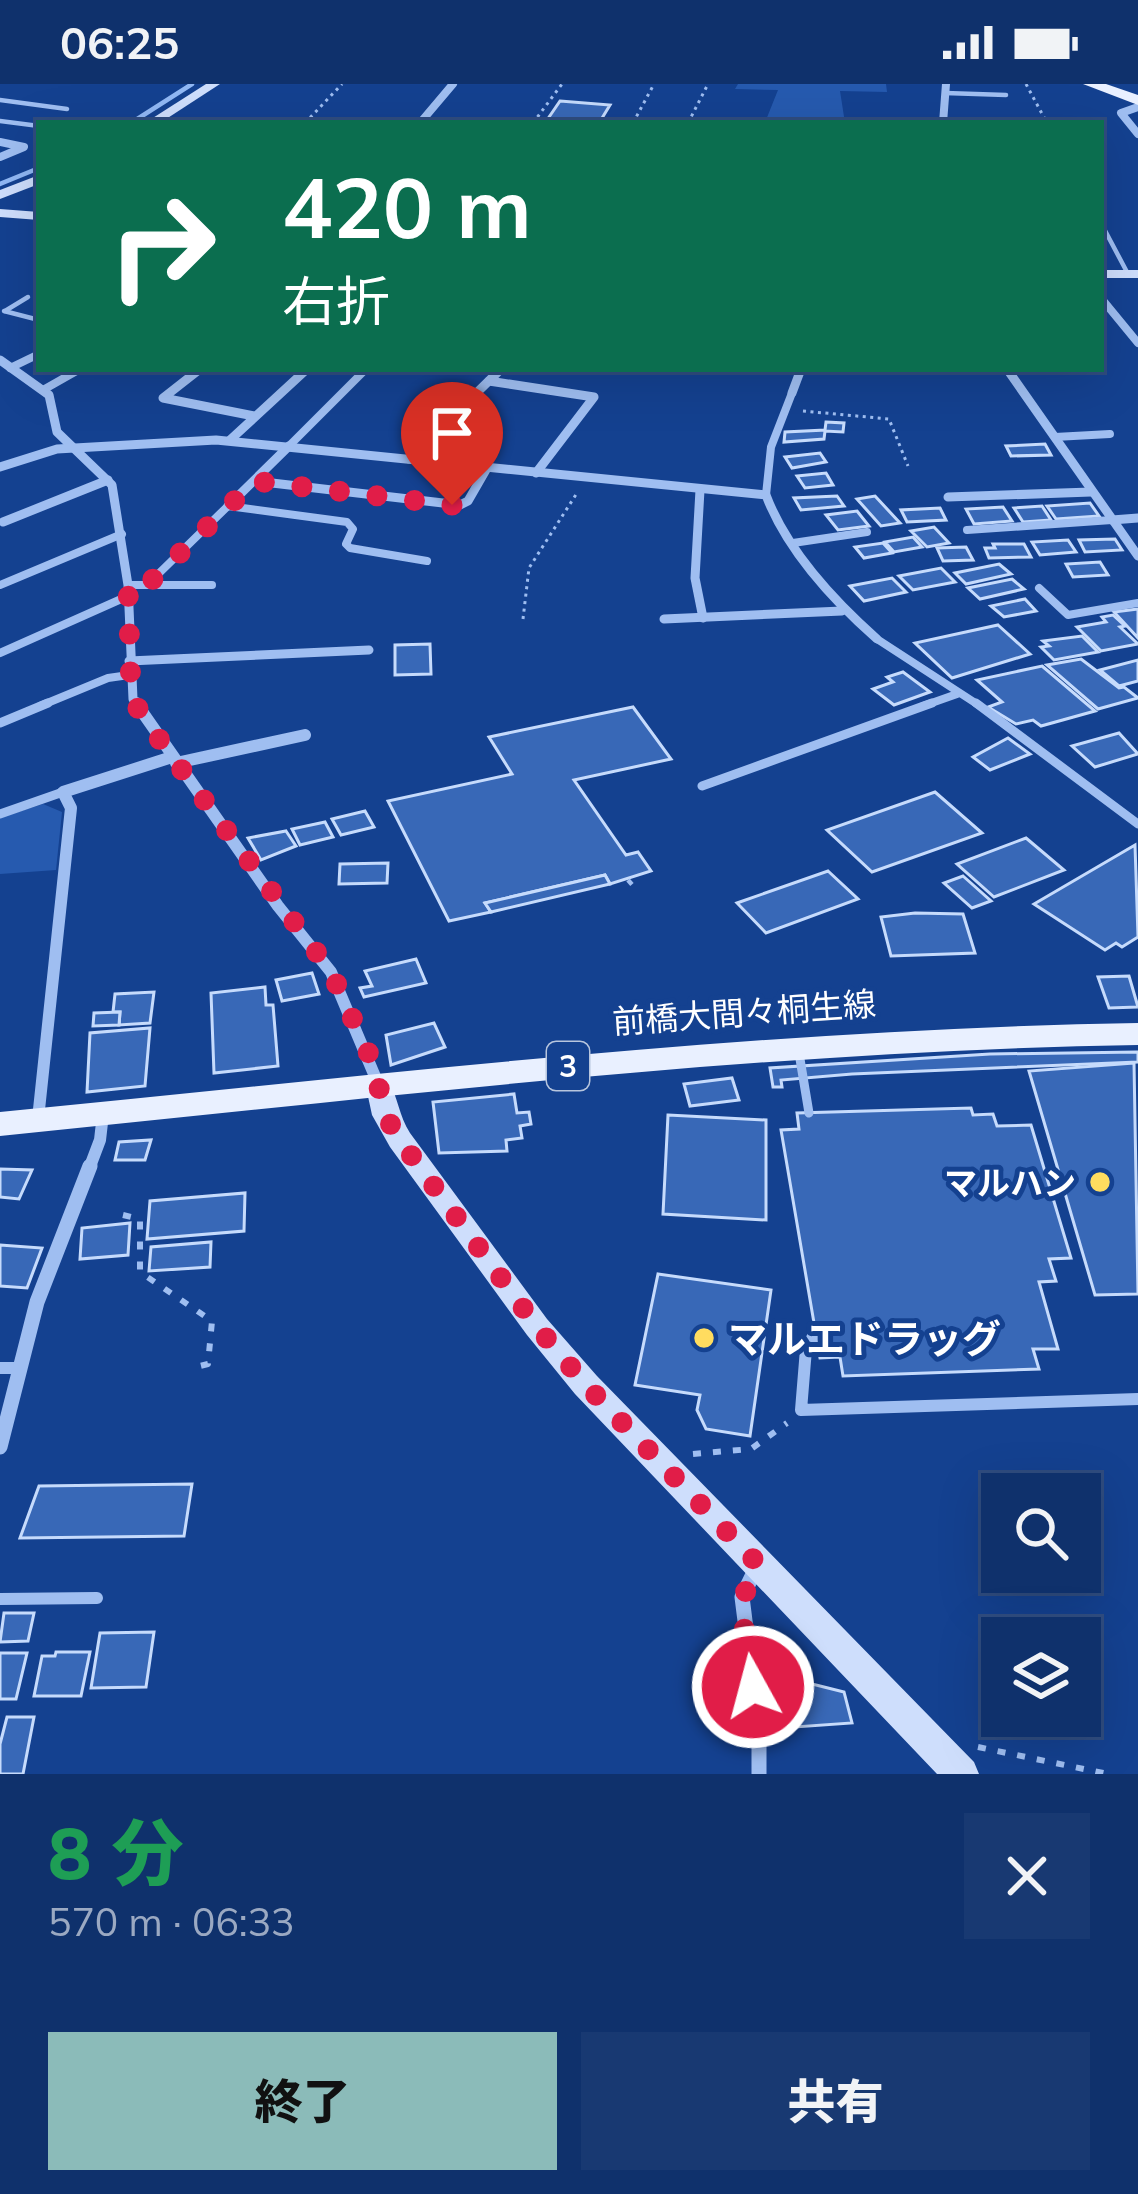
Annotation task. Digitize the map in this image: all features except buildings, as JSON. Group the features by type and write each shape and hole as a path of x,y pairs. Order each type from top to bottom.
{"main road":[{"path":"1091,84 1138,104"},
{"name":"前橋大間々桐生線","path":"0,1124 796,1046 1138,1034"}],"street":[{"path":"156,120 214,84"},
{"path":"423,120 453,84"},
{"path":"943,120 945,89"},
{"path":"1138,104 1120,113 1138,134"},
{"path":"0,142 24,147 0,158"},
{"path":"0,196 36,180"},
{"path":"0,213 36,215"},
{"path":"1104,302 1138,343"},
{"path":"0,359 53,399 53,425 107,480 122,534 129,668 136,706 331,972 366,1046 392,1130 537,1327 586,1385 953,1766"},
{"path":"196,372 163,398 254,416"},
{"path":"230,440 304,372"},
{"path":"409,459 498,372"},
{"path":"792,393 801,372"},
{"path":"1009,372 1138,556"},
{"path":"489,381 594,397 536,473"},
{"path":"0,467 72,448 230,440 766,495 771,512 842,611 877,639"},
{"path":"228,506 289,446"},
{"path":"0,452 14,462"},
{"path":"255,481 460,505 468,501 487,468"},
{"path":"3,522 107,480"},
{"path":"700,490 695,578 703,618"},
{"path":"948,497 1091,492"},
{"path":"1112,520 1138,518"},
{"path":"664,619 842,611"},
{"path":"129,668 369,650"},
{"path":"38,1120 70,808 64,792 174,760 305,735"},
{"path":"0,1447 38,1302 100,1140 103,1114"},
{"path":"758,1564 742,1597 760,1774"}],"lane":[{"path":"945,89 1006,95"},
{"path":"0,100 67,109"},
{"path":"0,121 36,126"},
{"path":"1104,229 1133,274"},
{"path":"2,312 28,297"},
{"path":"2,312 36,319"},
{"path":"10,368 36,355"},
{"path":"43,390 75,372"},
{"path":"289,446 363,372"},
{"path":"766,495 769,456 792,393"},
{"path":"1055,437 1110,434"},
{"path":"149,583 228,506 347,522 353,529 346,544 350,548 427,560"},
{"path":"967,530 1112,520"},
{"path":"793,543 867,532"},
{"path":"0,585 122,534"},
{"path":"0,653 149,583 212,585"},
{"path":"1039,588 1068,615 1138,603"},
{"path":"877,639 1046,752 1138,824"},
{"path":"0,723 129,668"},
{"path":"702,786 958,694"},
{"path":"0,814 64,792"},
{"path":"796,1046 809,1113"},
{"path":"815,1333 806,1349 801,1410 1138,1399"},
{"path":"0,1368 18,1368"},
{"path":"0,1599 97,1598"}],"path":[{"path":"307,120 342,84"},
{"path":"535,120 562,84"},
{"path":"635,120 654,84"},
{"path":"690,120 708,84"},
{"path":"1026,84 1045,120"},
{"path":"785,410 889,419 908,466"},
{"path":"523,619 521,598 527,577 553,523 588,479"},
{"path":"628,880 635,888"},
{"path":"123,1215 140,1220 140,1272 212,1321 208,1364 200,1366"},
{"path":"681,1456 751,1449 801,1410"},
{"path":"953,1766 958,1750 989,1748 1108,1774"}],"shaded area":[{"path":"738,84 886,84 887,92 840,91 845,120 766,120 778,90 735,89"},
{"path":"43,804 62,812 56,870 0,874 0,818"}],"waterway":[{"path":"136,120 192,84"},
{"path":"0,184 36,169"}],"place":[{"name":"マルハン","path":"1100,1182"},
{"name":"マルエドラッグ","path":"704,1338"}],"route":[{"path":"452,505 255,481 149,583 128,585 131,692 140,713 331,972 374,1065 392,1130 537,1327 586,1385 758,1564 742,1597 753,1687"}]}
